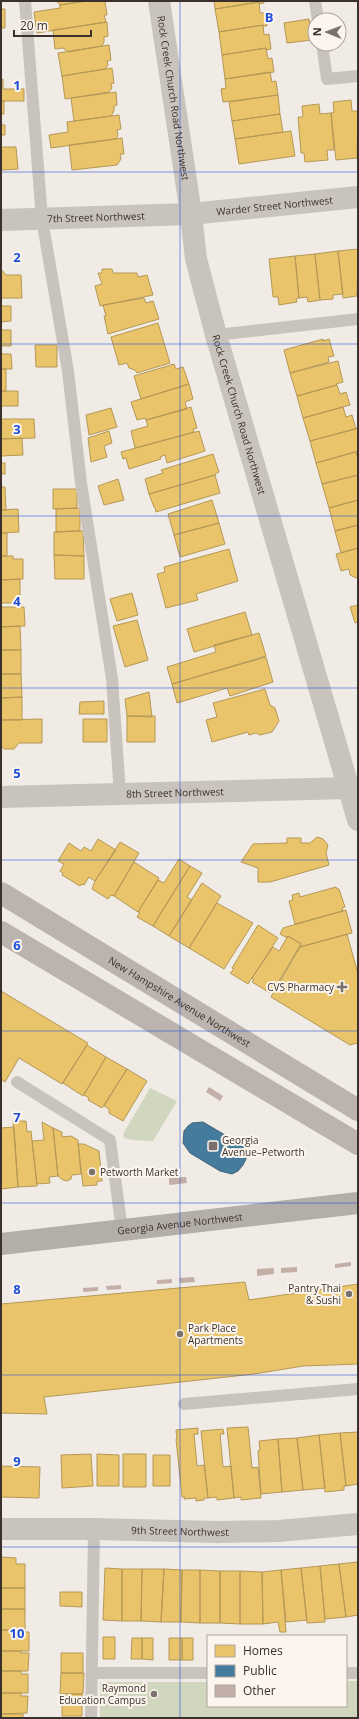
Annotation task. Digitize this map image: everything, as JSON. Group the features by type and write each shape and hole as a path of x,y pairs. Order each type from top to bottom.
{"highway":[{"name":"Georgia Avenue Northwest","path":"1,1244 358,1203"}],"main road":[{"name":"New Hampshire Avenue Northwest","path":"1,893 358,1110"},
{"path":"1,932 358,1144"}],"street":[{"name":"Rock Creek Church Road Northwest","path":"159,1 191,214 196,259 216,335 358,820"},
{"name":"Warder Street Northwest","path":"191,214 358,197"},
{"name":"7th Street Northwest","path":"1,220 191,214"},
{"name":"8th Street Northwest","path":"1,797 348,788"},
{"name":"9th Street Northwest","path":"1,1529 94,1528 218,1532 278,1531 358,1524"}],"lane":[{"path":"25,1 42,219 68,371 81,482 112,679 120,794"},
{"path":"315,1 317,12"},
{"path":"323,52 327,79 358,76"},
{"path":"216,335 358,319"},
{"path":"17,1082 110,1140 122,1230"},
{"path":"184,1404 358,1389"},
{"path":"91,1718 93,1673 94,1528"},
{"path":"93,1673 207,1673"},
{"path":"347,1673 358,1673"}],"green space":[{"path":"150,1088 177,1101 153,1141 124,1138 123,1134"},
{"name":"Raymond Education Campus","path":"347,1681 358,1681 358,1718 100,1718 100,1682 207,1682 207,1707 347,1707"}],"building: Homes":[{"path":"56,1 85,1 60,5"},
{"path":"87,1 105,1 107,15 104,15 106,22 37,33 34,12 60,8 60,5"},
{"path":"214,1 264,1 264,3 259,4 259,2 215,9"},
{"path":"259,2 260,13 265,13 267,26 263,25 219,32 215,9"},
{"path":"1,9 5,9 5,28 1,28"},
{"path":"307,19 307,41 287,43 284,23"},
{"path":"107,22 108,36 104,37 102,46 68,52 63,48 55,49 53,30"},
{"path":"263,25 264,35 269,34 271,49 266,50 266,48 222,55 219,32"},
{"path":"109,45 111,60 107,61 108,65 105,69 62,76 58,53"},
{"path":"266,48 268,59 272,58 274,72 225,79 222,55"},
{"path":"112,68 114,83 111,84 112,88 109,92 65,99 62,76"},
{"path":"270,72 272,82 276,81 278,95 223,102 221,89 226,88 225,79"},
{"path":"1,79 3,79 3,89 24,89 24,101 1,101"},
{"path":"116,92 117,105 114,106 114,111 111,116 74,121 71,98"},
{"path":"278,95 280,114 232,121 229,102"},
{"path":"351,100 352,111 358,111 357,158 336,160 331,113 334,112 333,102"},
{"path":"1,101 4,101 4,114 1,114"},
{"path":"319,104 320,114 331,113 334,150 327,150 328,160 305,162 304,153 301,153 298,117 303,117 302,106"},
{"path":"280,114 283,132 235,139 232,121"},
{"path":"119,115 121,129 117,130 118,135 116,139 51,148 49,135 68,132 67,122"},
{"path":"1,125 5,125 5,135 1,135"},
{"path":"291,131 295,156 239,164 235,139"},
{"path":"122,138 124,154 120,154 121,159 117,165 72,170 69,145"},
{"path":"1,147 16,147 18,169 1,170"},
{"path":"358,249 357,296 343,298 338,251"},
{"path":"338,251 343,294 333,295 333,299 320,300 315,254"},
{"path":"315,254 320,300 308,302 307,297 299,298 295,256"},
{"path":"295,256 299,298 296,299 297,302 279,305 278,297 273,297 269,259"},
{"path":"1,269 6,275 21,275 22,298 1,298"},
{"path":"102,269 112,269 113,273 137,273 138,277 147,275 153,295 100,306 95,286 102,284 98,273 102,273"},
{"path":"144,298 146,303 153,301 159,319 108,334 103,305"},
{"path":"1,306 11,306 11,321 1,322"},
{"path":"158,323 170,363 137,373 135,370 129,368 127,363 119,365 111,337"},
{"path":"1,330 11,330 11,346 1,346"},
{"path":"323,339 323,341 329,339 334,356 328,357 329,362 290,373 284,350"},
{"path":"35,345 57,345 57,367 36,367"},
{"path":"1,354 11,354 12,369 1,369"},
{"path":"338,361 343,382 297,396 290,373"},
{"path":"174,364 176,369 183,367 189,384 141,399 134,376"},
{"path":"1,369 6,369 6,391 1,391"},
{"path":"189,384 193,399 185,402 187,409 146,420 145,418 137,420 131,402"},
{"path":"337,385 340,394 346,392 350,405 303,418 297,396"},
{"path":"1,391 18,391 18,406 1,406"},
{"path":"191,407 197,428 193,429 194,432 135,448 131,431 148,426 146,420"},
{"path":"343,407 346,417 352,415 356,429 310,441 303,418"},
{"path":"111,408 117,427 89,435 86,415"},
{"path":"1,419 34,419 35,438 1,439"},
{"path":"358,428 358,451 316,463 310,441"},
{"path":"109,431 112,443 104,446 107,457 91,462 88,438"},
{"path":"199,431 205,451 167,463 165,455 160,457 161,459 129,469 126,458 123,459 121,452"},
{"path":"22,438 23,455 1,456 1,439"},
{"path":"356,452 358,459 358,475 322,484 316,463"},
{"path":"213,454 219,472 215,475 149,494 145,479 163,473 161,470"},
{"path":"1,463 5,463 5,474 1,474"},
{"path":"215,475 220,493 156,512 149,494"},
{"path":"358,475 358,500 329,508 322,484"},
{"path":"118,479 124,500 104,505 98,486"},
{"path":"1,487 5,487 6,510 1,510"},
{"path":"53,489 77,489 77,508 53,509"},
{"path":"212,500 219,523 174,535 168,514"},
{"path":"358,500 358,525 335,531 329,508"},
{"path":"80,508 80,531 56,532 56,509"},
{"path":"18,509 19,532 1,533 1,510"},
{"path":"219,523 225,544 180,557 174,535"},
{"path":"358,525 358,548 341,553 335,531"},
{"path":"83,531 84,556 54,555 54,532"},
{"path":"1,533 7,533 7,556 1,556"},
{"path":"358,548 358,577 356,578 350,575 349,569 341,571 336,554"},
{"path":"229,549 238,581 196,594 198,600 166,608 157,574 165,572 164,567"},
{"path":"54,555 84,556 84,579 55,579"},
{"path":"1,556 13,556 13,559 23,559 23,579 1,580"},
{"path":"20,579 20,603 1,603 1,580"},
{"path":"132,593 138,615 117,621 110,599"},
{"path":"358,605 358,622 355,623 350,607"},
{"path":"1,607 24,607 25,626 1,627"},
{"path":"245,612 252,635 194,652 187,629"},
{"path":"137,620 148,660 125,667 113,626"},
{"path":"20,626 21,650 1,650 1,627"},
{"path":"259,633 266,656 172,684 167,667 216,652 214,645"},
{"path":"1,650 21,650 21,674 1,674"},
{"path":"266,657 273,682 230,696 227,688 177,703 172,684"},
{"path":"1,674 21,674 22,697 1,698"},
{"path":"265,689 270,705 275,708 279,721 272,732 260,735 256,733 249,735 248,732 212,742 206,720 217,717 213,703"},
{"path":"149,692 152,717 127,716 125,699"},
{"path":"22,697 22,720 1,720 1,698"},
{"path":"104,701 104,714 79,714 80,702"},
{"path":"127,716 155,716 155,742 127,742"},
{"path":"42,719 42,743 19,743 14,749 4,749 1,746 1,720"},
{"path":"83,719 107,719 107,742 83,742"},
{"path":"317,837 323,839 328,845 326,853 329,865 270,882 258,882 258,868 241,862 253,844 287,843 287,838 301,838 301,843 310,843"},
{"path":"98,839 116,850 95,881 89,877 84,885 82,884 80,886 62,875 63,873 60,871 64,864 58,861 69,843 81,851 84,847 91,851"},
{"path":"120,842 139,853 114,896 111,895 108,899 92,889 95,881"},
{"path":"179,859 190,866 153,926 137,917 140,912 138,912 158,880 164,883"},
{"path":"134,862 159,878 138,912 114,896"},
{"path":"190,866 202,873 187,897 192,900 169,936 153,926"},
{"path":"202,883 221,896 189,948 169,936"},
{"path":"336,887 339,889 345,907 342,908 343,911 295,924 289,901 293,900 292,895 299,893 300,897"},
{"path":"217,903 253,923 224,969 189,948"},
{"path":"346,910 352,933 300,947 301,944 288,936 287,938 280,934 283,928"},
{"path":"258,925 278,938 248,984 230,973 234,969 232,968"},
{"path":"347,934 358,974 358,1045 357,1043 350,1045 271,997 300,947"},
{"path":"288,936 301,944 273,991 272,990 270,993 252,982 254,980 252,978 273,947 279,951"},
{"path":"1,991 88,1043 62,1084 19,1058 5,1082 1,1079"},
{"path":"87,1045 106,1057 83,1096 63,1083"},
{"path":"106,1057 127,1069 102,1108 88,1100 89,1098 84,1095"},
{"path":"127,1069 147,1081 123,1121 109,1113 109,1109 104,1106"},
{"path":"13,1121 26,1121 27,1132 31,1131 37,1186 18,1187"},
{"path":"42,1122 53,1128 58,1176 49,1177 50,1183 37,1184 32,1141 44,1140"},
{"path":"14,1127 18,1187 1,1189 1,1128"},
{"path":"53,1128 62,1132 62,1137 71,1136 78,1140 81,1174 72,1175 71,1179 67,1181 58,1176"},
{"path":"78,1144 84,1144 99,1151 102,1181 97,1181 97,1185 83,1186"},
{"name":"Park Place Apartments","path":"245,1282 249,1300 358,1284 358,1364 303,1366 254,1374 44,1397 47,1414 1,1413 1,1304"},
{"path":"248,1427 252,1468 258,1467 261,1498 241,1500 241,1497 234,1498 227,1428"},
{"path":"198,1428 198,1434 194,1434 197,1466 204,1465 208,1498 196,1501 196,1498 184,1499 185,1497 182,1497 176,1430"},
{"path":"223,1429 224,1434 220,1434 223,1467 231,1466 234,1498 217,1500 217,1497 208,1498 201,1431"},
{"path":"358,1432 358,1484 346,1486 340,1433"},
{"path":"340,1433 346,1486 344,1486 344,1490 325,1492 319,1435"},
{"path":"319,1435 325,1488 303,1490 297,1438"},
{"path":"297,1438 303,1490 282,1492 278,1439"},
{"path":"278,1439 282,1492 261,1494 258,1451 260,1450 259,1441"},
{"path":"91,1454 93,1486 62,1488 61,1455"},
{"path":"97,1454 119,1455 119,1486 97,1486"},
{"path":"123,1454 146,1454 146,1487 123,1487"},
{"path":"153,1455 170,1455 170,1486 153,1486"},
{"path":"1,1466 40,1467 39,1498 1,1497"},
{"path":"1,1557 16,1558 16,1564 25,1564 25,1588 1,1588"},
{"path":"358,1562 358,1615 346,1617 339,1564"},
{"path":"339,1564 346,1617 325,1619 320,1566"},
{"path":"320,1566 325,1622 307,1623 301,1568"},
{"path":"105,1568 122,1569 122,1621 103,1620"},
{"path":"301,1568 307,1620 286,1622 281,1570"},
{"path":"122,1569 142,1569 141,1621 122,1621"},
{"path":"142,1569 164,1569 161,1622 141,1621"},
{"path":"164,1569 182,1570 181,1622 161,1622"},
{"path":"182,1570 200,1570 200,1623 181,1622"},
{"path":"200,1570 220,1571 220,1623 200,1623"},
{"path":"281,1570 286,1632 280,1632 278,1622 263,1624 262,1572"},
{"path":"220,1571 240,1571 240,1624 220,1623"},
{"path":"240,1571 262,1572 263,1624 240,1624"},
{"path":"1,1588 25,1588 25,1609 1,1609"},
{"path":"60,1592 82,1592 82,1607 60,1606"},
{"path":"1,1609 25,1609 25,1630 1,1630"},
{"path":"1,1630 25,1630 25,1632 29,1632 29,1651 1,1651"},
{"path":"103,1637 115,1637 115,1659 103,1659"},
{"path":"132,1638 142,1638 142,1659 131,1659"},
{"path":"142,1638 153,1638 153,1660 142,1659"},
{"path":"169,1638 182,1638 182,1660 169,1660"},
{"path":"182,1638 193,1638 193,1660 182,1660"},
{"path":"1,1651 21,1651 21,1653 29,1653 28,1671 1,1671"},
{"path":"61,1653 83,1653 83,1673 61,1673"},
{"path":"1,1671 21,1671 21,1674 28,1674 28,1693 1,1693"},
{"path":"61,1673 84,1673 83,1694 60,1694"},
{"path":"1,1693 21,1693 21,1696 28,1696 27,1713 1,1714"},
{"path":"62,1694 82,1694 82,1716 62,1716"},
{"path":"1,1714 23,1714 23,1718 1,1718"}],"building: Public":[{"path":"203,1122 242,1145 245,1151 246,1159 238,1171 232,1174 220,1171 190,1153 183,1143 184,1131 192,1123"}],"building: Other":[{"path":"209,1087 223,1096 220,1101 206,1092"},
{"path":"186,1177 187,1183 169,1185 169,1178"},
{"path":"351,1262 351,1266 335,1268 335,1264"},
{"path":"297,1267 297,1272 281,1273 281,1268"},
{"path":"274,1268 274,1274 257,1276 257,1269"},
{"path":"194,1277 195,1282 180,1283 179,1278"},
{"path":"172,1279 172,1283 157,1284 157,1280"},
{"path":"121,1285 121,1289 107,1290 106,1286"},
{"path":"98,1287 98,1291 83,1292 83,1288"}],"place":[{"name":"CVS Pharmacy","path":"342,987"},
{"name":"Georgia Avenue–Petworth","path":"213,1146"},
{"name":"Petworth Market","path":"92,1172"},
{"name":"Pantry Thai & Sushi","path":"349,1294"},
{"name":"Park Place Apartments","path":"180,1334"},
{"name":"Raymond Education Campus","path":"154,1694"}]}
